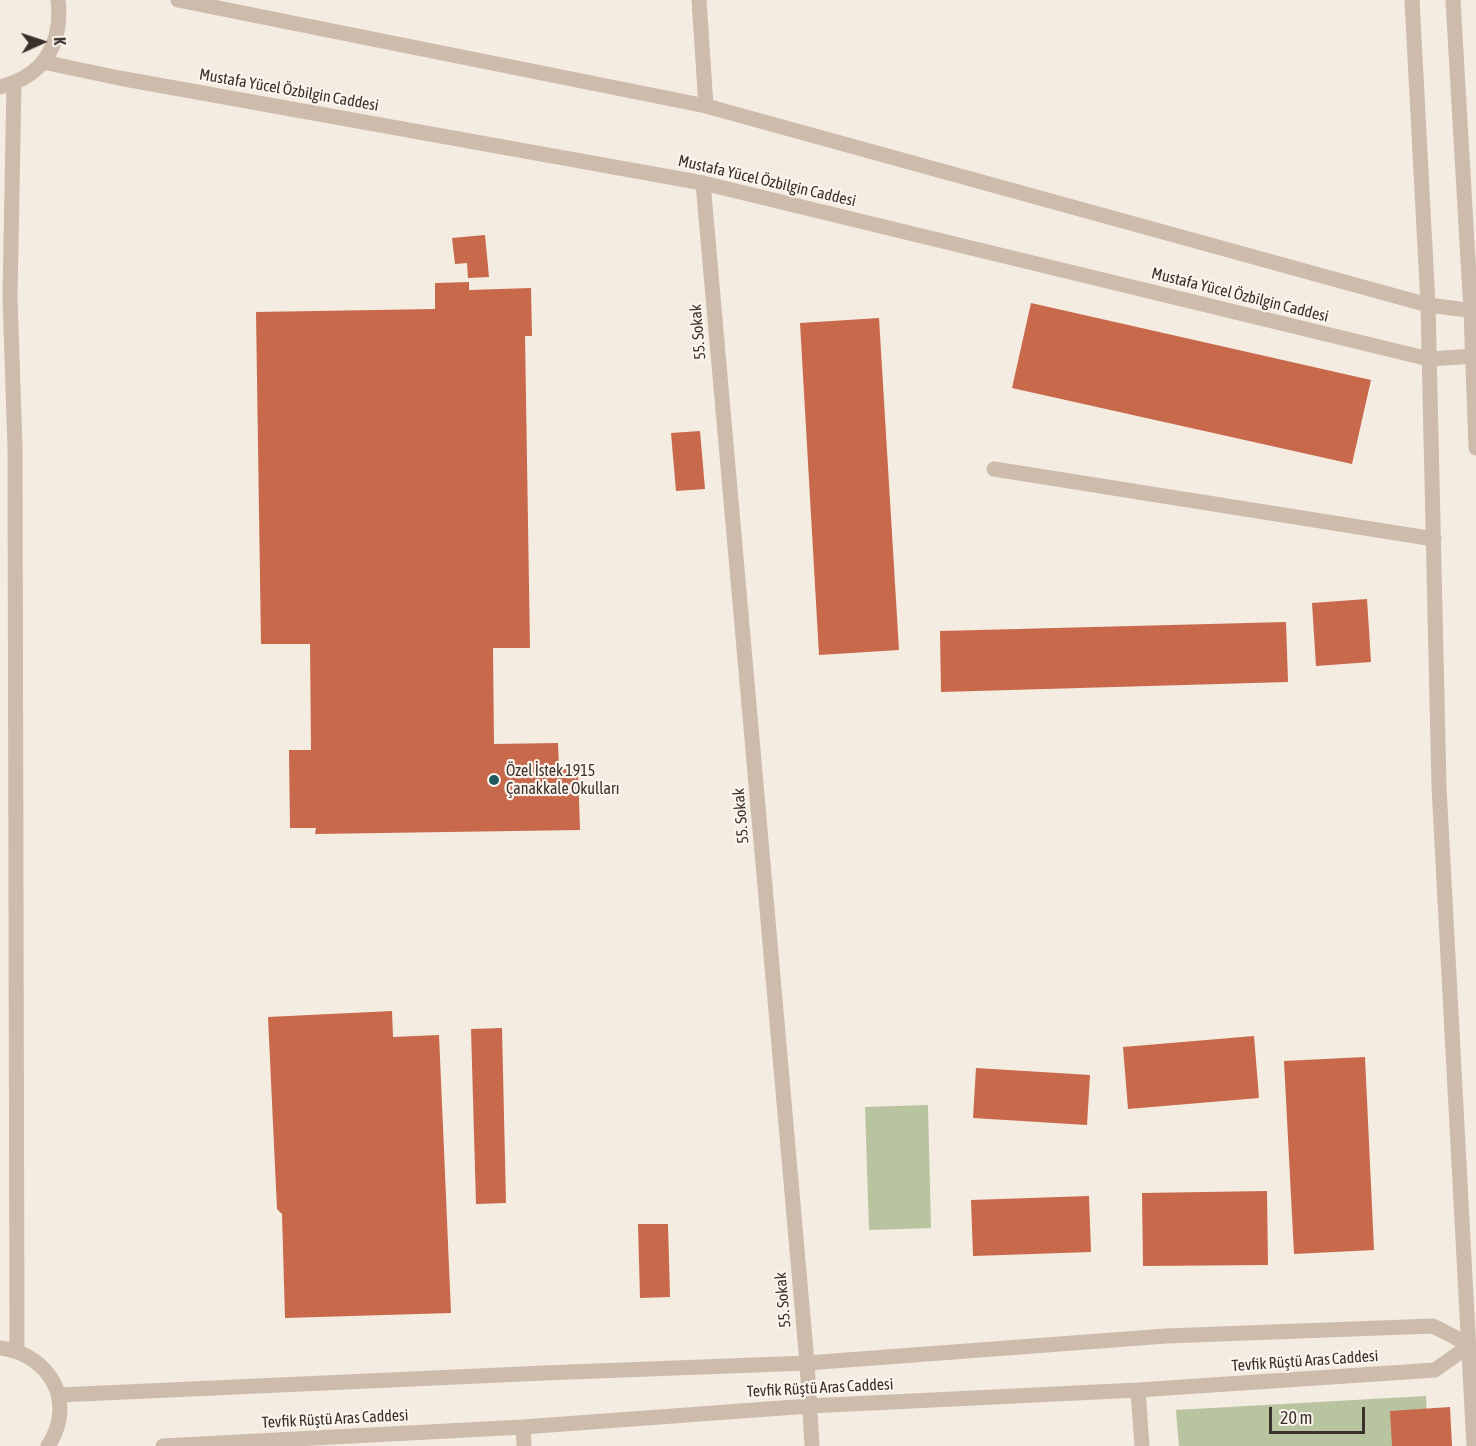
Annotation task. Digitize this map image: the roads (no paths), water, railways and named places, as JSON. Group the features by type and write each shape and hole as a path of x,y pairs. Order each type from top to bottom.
{"street":[{"path":"17,1350 15,448 7,85 30,75 43,62 56,42 60,18 58,0"},
{"path":"178,0 706,106 1428,305 1473,311"},
{"path":"699,0 706,106"},
{"path":"1412,0 1428,305 1439,787 1474,1446"},
{"path":"1453,0 1473,311 1476,448"},
{"name":"Mustafa Yücel Özbilgin Caddesi","path":"43,62 119,78 703,183 1429,359 1474,356"},
{"name":"55. Sokak","path":"703,183 807,1363 812,1446"},
{"path":"994,469 1434,539"},
{"name":"Tevfik Rüştü Aras Caddesi","path":"59,1395 807,1363 1166,1336 1433,1326 1470,1345 1435,1370 1138,1390 809,1406 523,1427 163,1446"},
{"path":"0,1348 17,1350 36,1360 50,1375 59,1395 60,1417 55,1436 48,1446"},
{"path":"1138,1390 1142,1446"},
{"path":"523,1427 524,1446"}],"place":[{"name":"Özel İstek 1915 Çanakkale Okulları","path":"494,780"}]}
